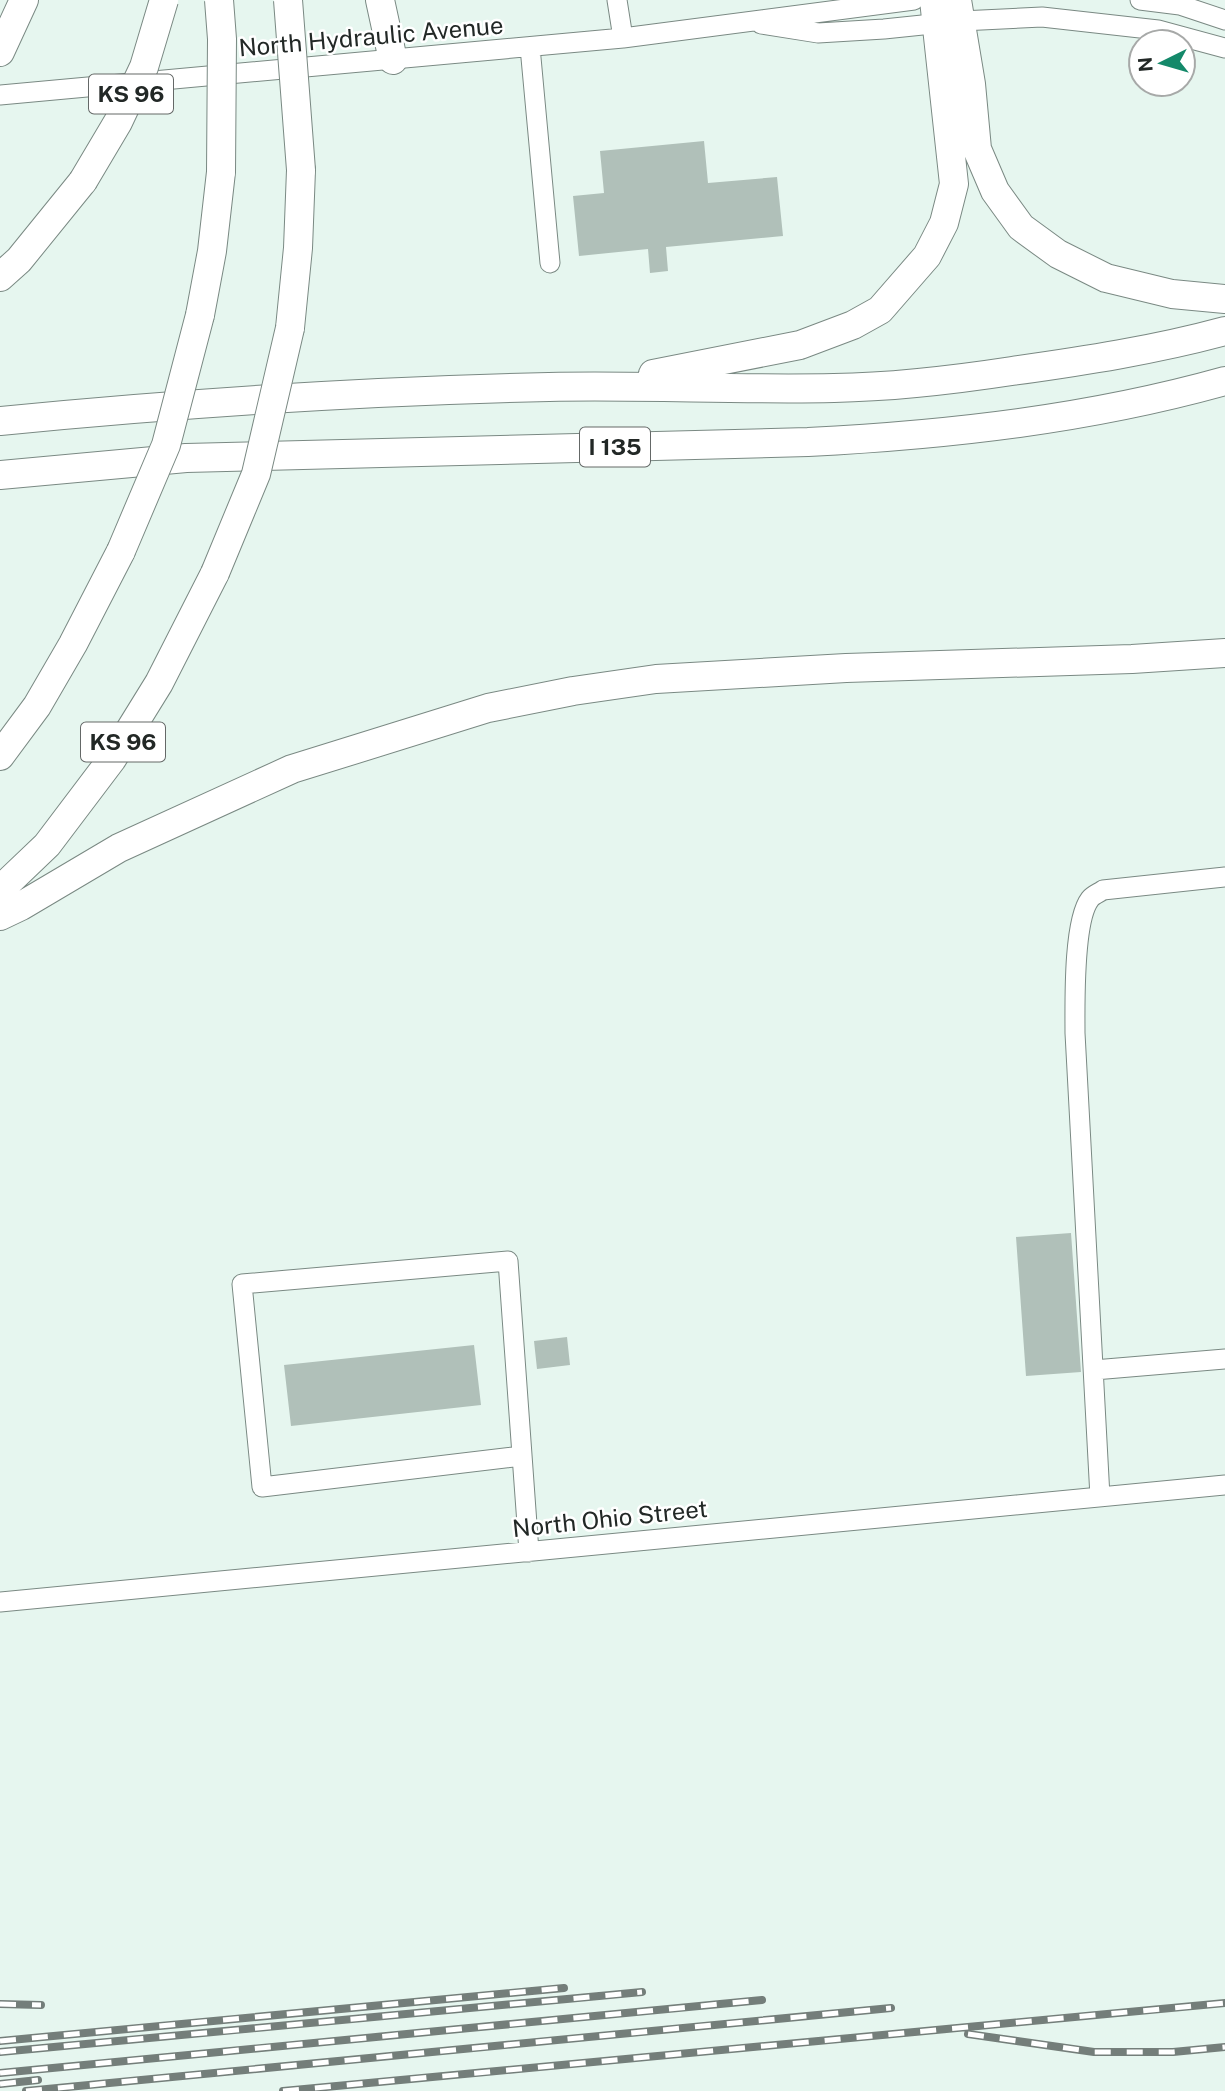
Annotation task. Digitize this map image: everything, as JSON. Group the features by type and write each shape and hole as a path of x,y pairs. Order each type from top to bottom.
{"highway":[{"path":"0,52 24,0"},
{"name":"KS 96","path":"0,277 19,260 83,181 118,122 144,67 164,0"},
{"path":"0,756 43,696 73,643 121,551 166,445 200,314 212,251 221,172 222,39 219,0"},
{"name":"KS 96","path":"0,890 47,845 112,759 159,683 215,573 256,474 290,328 298,248 301,170 288,0"},
{"path":"380,0 393,60"},
{"path":"947,11 971,84 977,149 995,191 1021,228 1058,254 1106,278 1172,294 1225,299"},
{"path":"552,387 676,371 800,345 853,325 880,310 927,256 944,223 954,184 947,11"},
{"path":"0,421 123,409 365,393 552,387 836,388 942,381 1087,361 1168,346 1225,331"},
{"name":"I 135","path":"0,475 186,458 889,438 964,432 1104,409 1225,381"},
{"path":"0,482 72,468"},
{"path":"0,916 119,848 292,769 488,708 573,691 656,679 1225,653"}],"street":[{"path":"617,0 623,38"},
{"name":"North Hydraulic Avenue","path":"0,95 623,38 914,0"},
{"path":"1140,0 1180,5 1225,20"},
{"name":"North Hydraulic Avenue","path":"747,21 818,33 884,29 947,11 1158,30 1225,48"},
{"path":"530,47 550,263"},
{"path":"1100,1497 1075,1033 1081,917 1090,897 1103,890 1225,877"},
{"path":"523,1455 262,1487 242,1284 508,1261 523,1455 529,1552"},
{"path":"1094,1370 1225,1359"},
{"name":"North Ohio Street","path":"0,1602 1225,1485"}],"building":[{"path":"704,141 708,183 777,177 783,236 666,247 668,271 650,273 648,249 579,256 573,196 604,193 600,151"},
{"path":"1071,1233 1081,1372 1026,1376 1016,1237"},
{"path":"567,1337 570,1365 537,1369 534,1341"},
{"path":"474,1345 481,1405 291,1426 284,1365"}],"railway":[{"path":"0,2041 564,1988"},
{"path":"0,2052 642,1992"},
{"path":"0,2073 762,2000"},
{"path":"283,2091 1225,2003"},
{"path":"0,2004 41,2005"},
{"path":"26,2091 891,2008"},
{"path":"968,2034 1094,2052 1173,2052 1225,2047"},
{"path":"0,2084 38,2080"}]}
